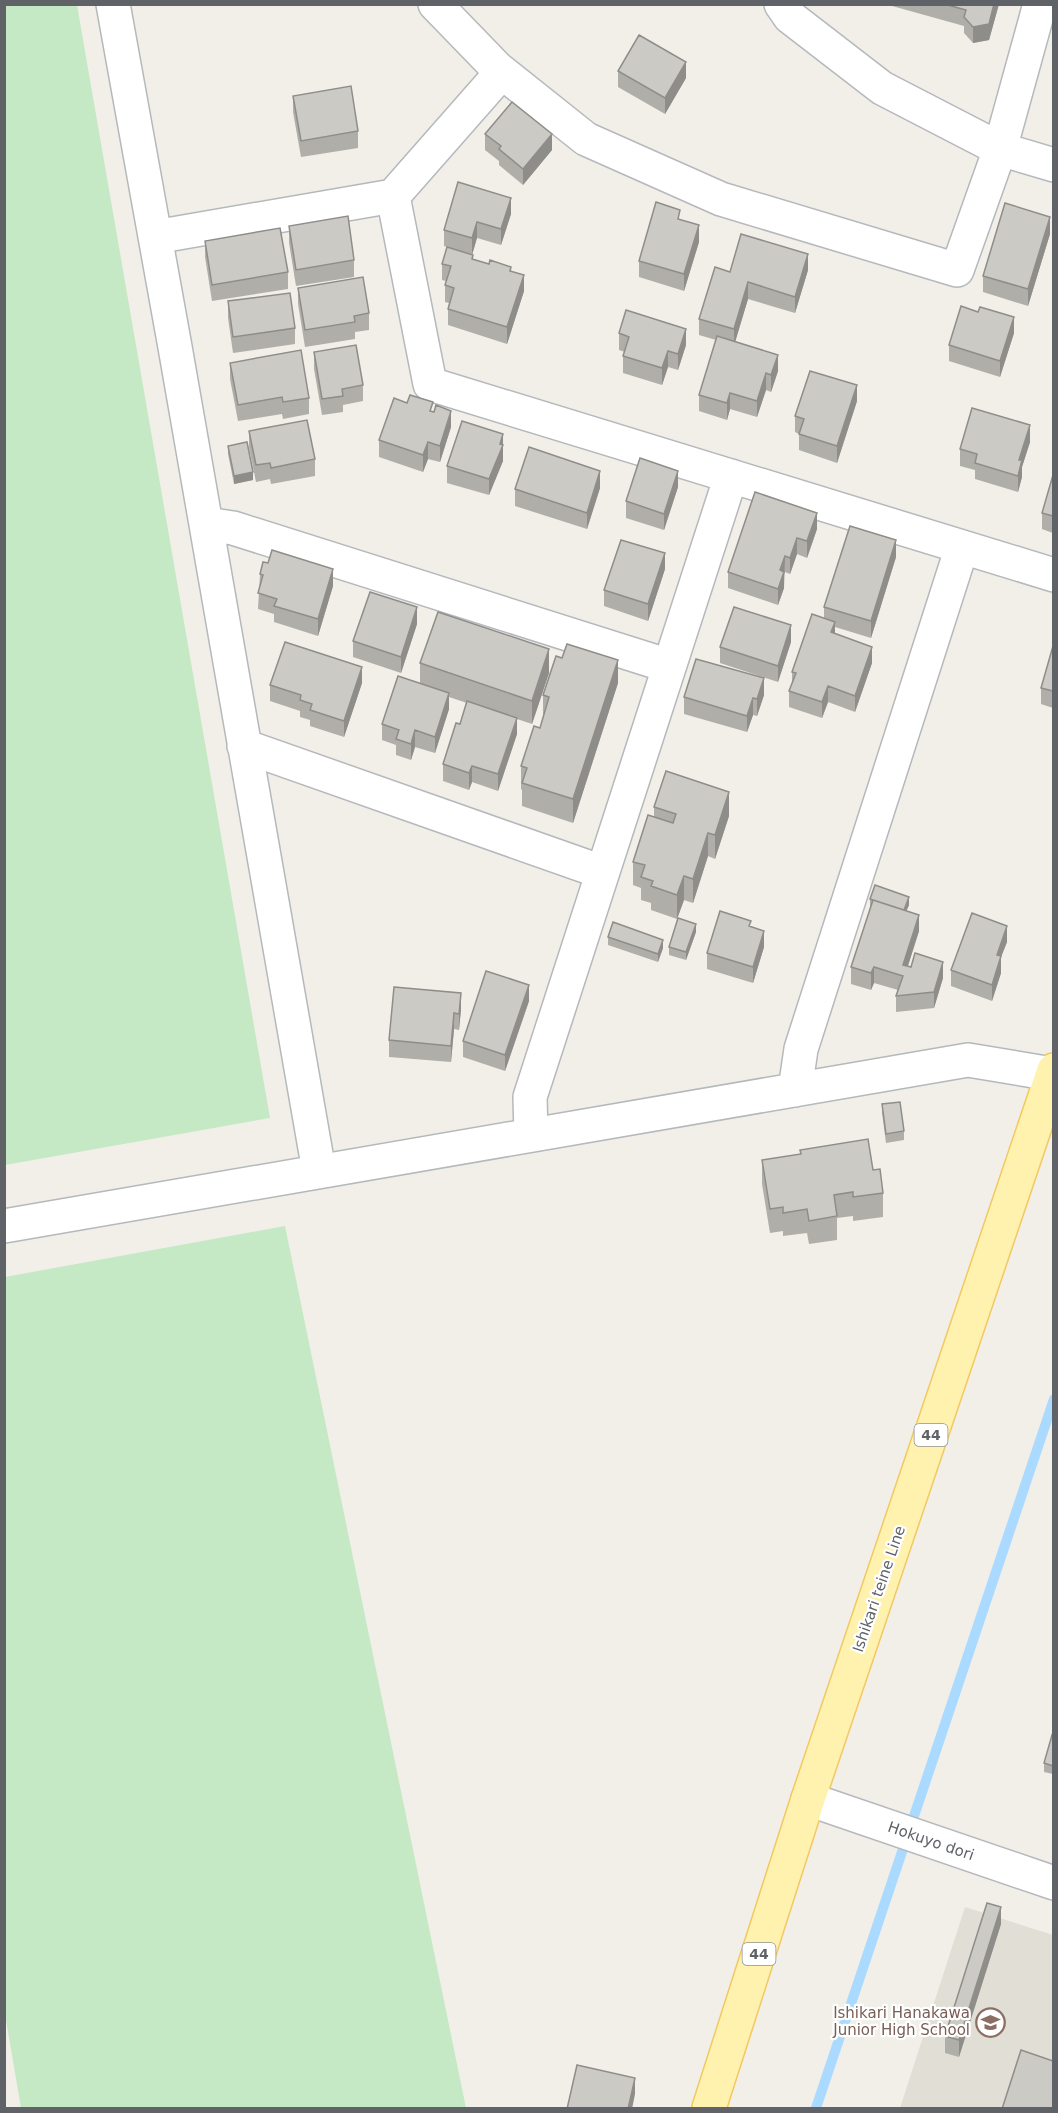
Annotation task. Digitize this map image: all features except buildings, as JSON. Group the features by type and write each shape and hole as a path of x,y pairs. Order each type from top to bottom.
{"main road":[{"name":"Ishikari teine Line","path":"709,2109 808,1799 1053,1072"}],"street":[{"path":"113,4 319,1171"},
{"path":"435,4 502,72 585,139 711,194 957,270 1000,148 1040,4"},
{"path":"781,4 790,17 882,88 1000,148 1053,165"},
{"path":"155,237 393,196 502,72"},
{"path":"393,196 430,384 1053,575"},
{"path":"531,1135 530,1096 731,476"},
{"path":"206,524 233,528 669,666"},
{"path":"795,1089 801,1048 962,547"},
{"path":"244,746 602,872"},
{"path":"4,1226 968,1060 1053,1072"},
{"name":"Hokuyo dori","path":"808,1799 1053,1883"}],"shaded area":[{"name":"Ishikari Hanakawa Junior High School","path":"965,1907 1053,1935 1053,2108 900,2108"}],"green space":[{"path":"5,4 77,5 270,1118 5,1165"},
{"path":"285,1226 466,2108 21,2108 4,2008 5,1277"}],"waterway":[{"path":"816,2108 1054,1399"}],"place":[{"name":"Ishikari Hanakawa Junior High School","path":"991,2022"}]}
